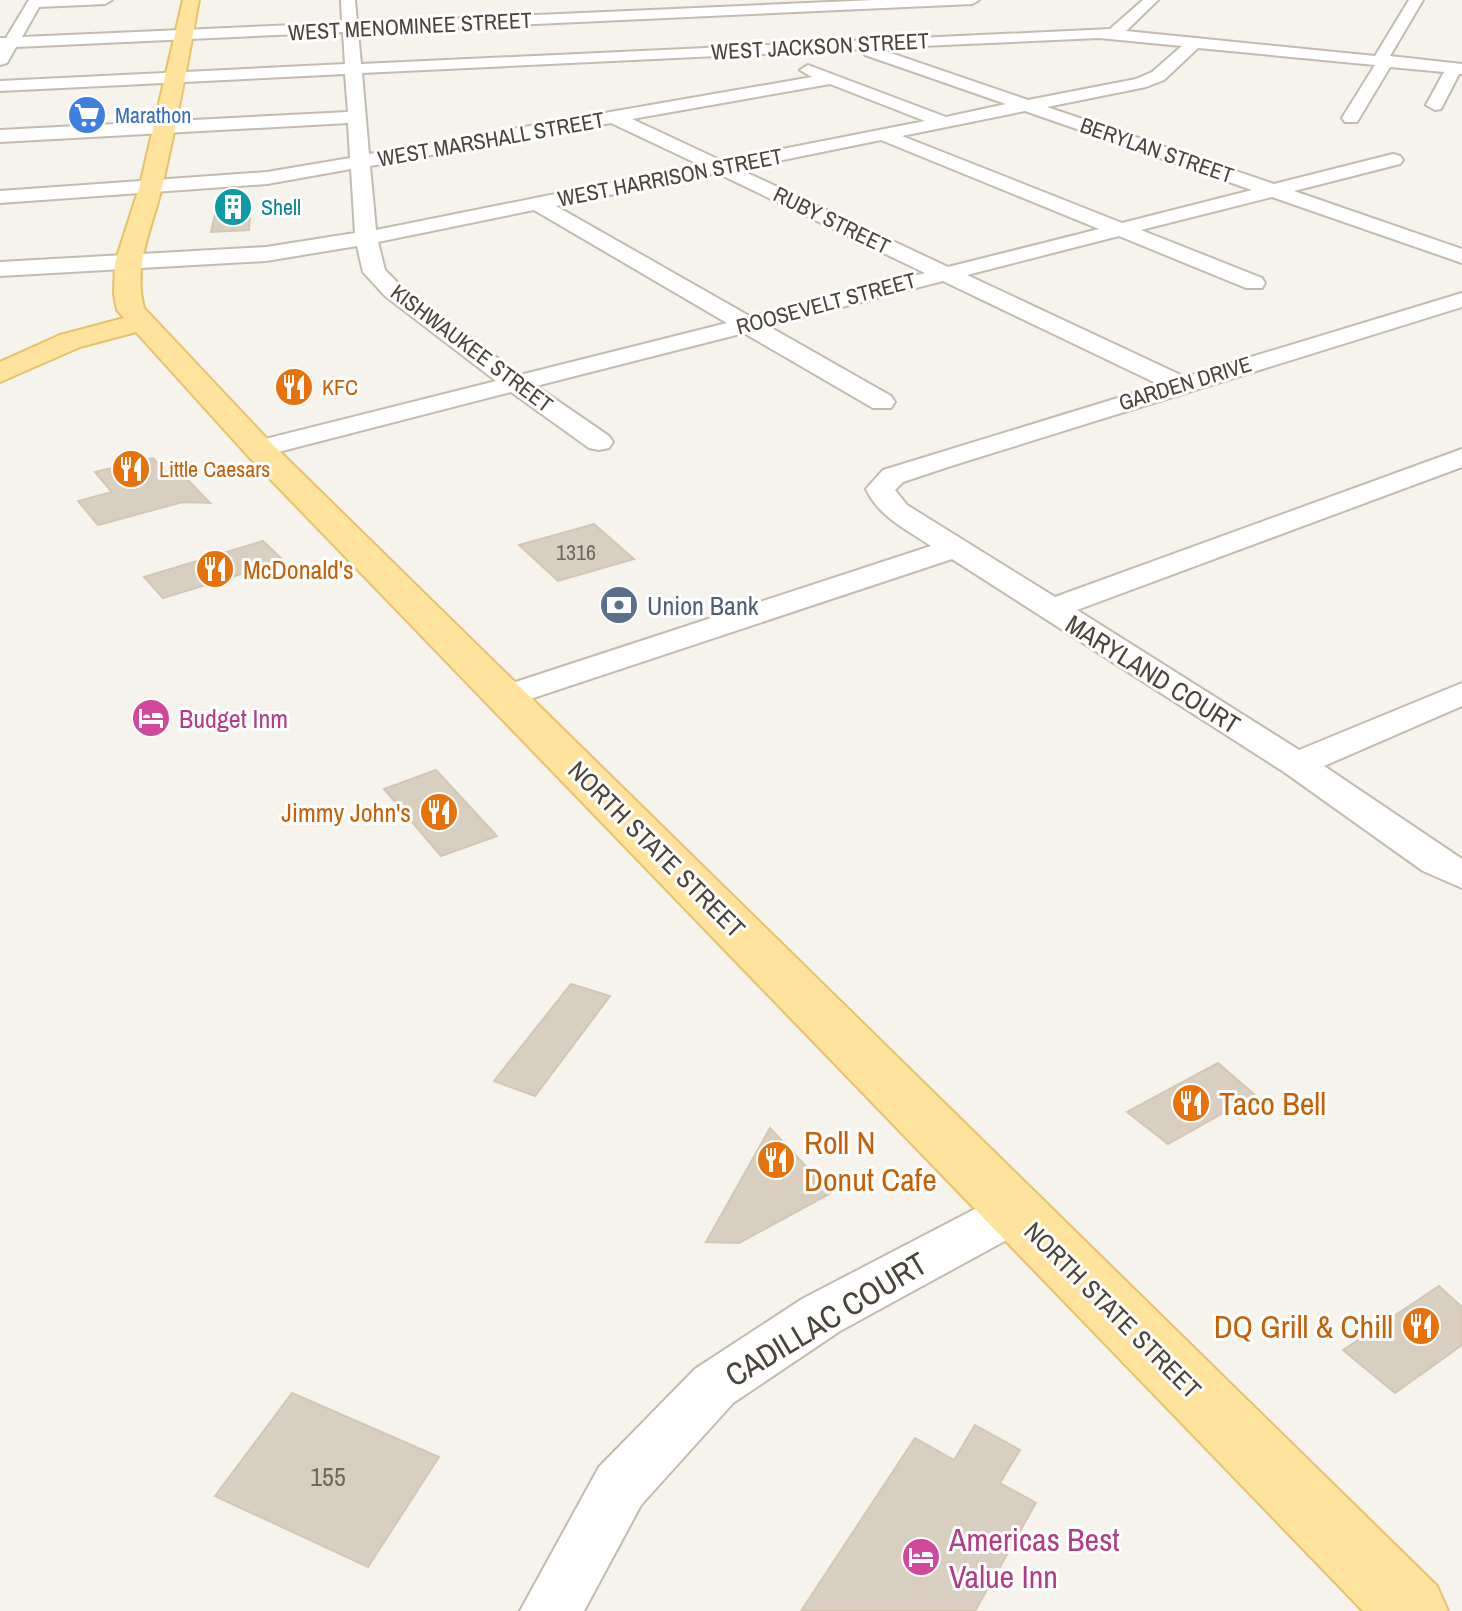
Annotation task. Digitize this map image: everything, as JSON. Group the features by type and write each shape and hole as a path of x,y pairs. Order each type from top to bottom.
{"main road":[{"path":"136,316 126,292 128,261 150,187 191,0"},
{"path":"0,361 60,332 136,316"},
{"path":"0,373 70,341 136,316"},
{"name":"NORTH STATE STREET","path":"136,316 259,449 1412,1611"}],"street":[{"path":"0,62 5,43 35,2 105,0"},
{"name":"KISHWAUKEE STREET","path":"348,0 366,238 374,272 393,291 516,384 599,442"},
{"path":"506,0 520,42"},
{"path":"952,16 972,0"},
{"name":"WEST MENOMINEE STREET","path":"5,43 349,28 520,42 972,0"},
{"path":"1115,33 1151,0"},
{"path":"1351,118 1416,0"},
{"name":"WEST JACKSON STREET","path":"0,86 353,69 520,42 755,50 1115,33 1458,68"},
{"name":"WEST HARRISON STREET","path":"0,269 289,252 366,238 1140,83 1158,76 1196,41"},
{"name":"BERYLAN STREET","path":"852,45 1462,256"},
{"path":"755,50 944,122"},
{"path":"1435,105 1458,68"},
{"name":"WEST MARSHALL STREET","path":"0,197 267,178 831,79"},
{"path":"0,136 357,117"},
{"name":"RUBY STREET","path":"615,118 1179,384"},
{"path":"881,134 1254,283"},
{"name":"ROOSEVELT STREET","path":"259,449 1393,160"},
{"path":"538,204 882,402"},
{"name":"GARDEN DRIVE","path":"910,471 1179,384 1462,300"},
{"path":"1051,609 1462,457"},
{"name":"MARYLAND COURT","path":"910,471 883,483 880,489 886,501 1297,764 1437,862 1462,875"},
{"path":"506,696 955,548"},
{"path":"1297,764 1462,693"},
{"name":"CADILLAC COURT","path":"551,1611 620,1486 714,1386 821,1315 1016,1211"}],"building":[{"path":"251,204 249,230 211,232 217,206"},
{"path":"153,458 170,477 182,474 210,503 183,502 98,525 78,501 112,492 95,472"},
{"path":"594,524 634,559 558,581 519,545"},
{"name":"McDonald's","path":"263,541 284,561 163,598 144,577"},
{"name":"Jimmy John's","path":"436,770 497,836 441,856 384,789"},
{"path":"571,984 610,996 535,1096 494,1081"},
{"name":"Taco Bell","path":"1218,1063 1255,1095 1168,1144 1127,1112"},
{"name":"Roll N Donut Cafe","path":"770,1128 831,1193 739,1243 706,1242"},
{"name":"DQ Grill & Chill","path":"1439,1286 1462,1307 1462,1345 1395,1393 1343,1350"},
{"path":"292,1393 439,1457 368,1567 215,1496"},
{"name":"Americas Best Value Inn","path":"975,1425 1020,1450 1000,1483 1036,1503 975,1611 801,1611 915,1438 954,1460"}],"place":[{"name":"Marathon","path":"87,115"},
{"name":"Shell","path":"233,207"},
{"name":"KFC","path":"294,387"},
{"name":"Little Caesars","path":"131,469"},
{"name":"McDonald's","path":"215,569"},
{"name":"Union Bank","path":"619,605"},
{"name":"Budget Inm","path":"151,718"},
{"name":"Jimmy John's","path":"439,812"},
{"name":"Taco Bell","path":"1191,1103"},
{"name":"Roll N Donut Cafe","path":"776,1160"},
{"name":"DQ Grill & Chill","path":"1421,1326"},
{"name":"Americas Best Value Inn","path":"921,1557"}]}
